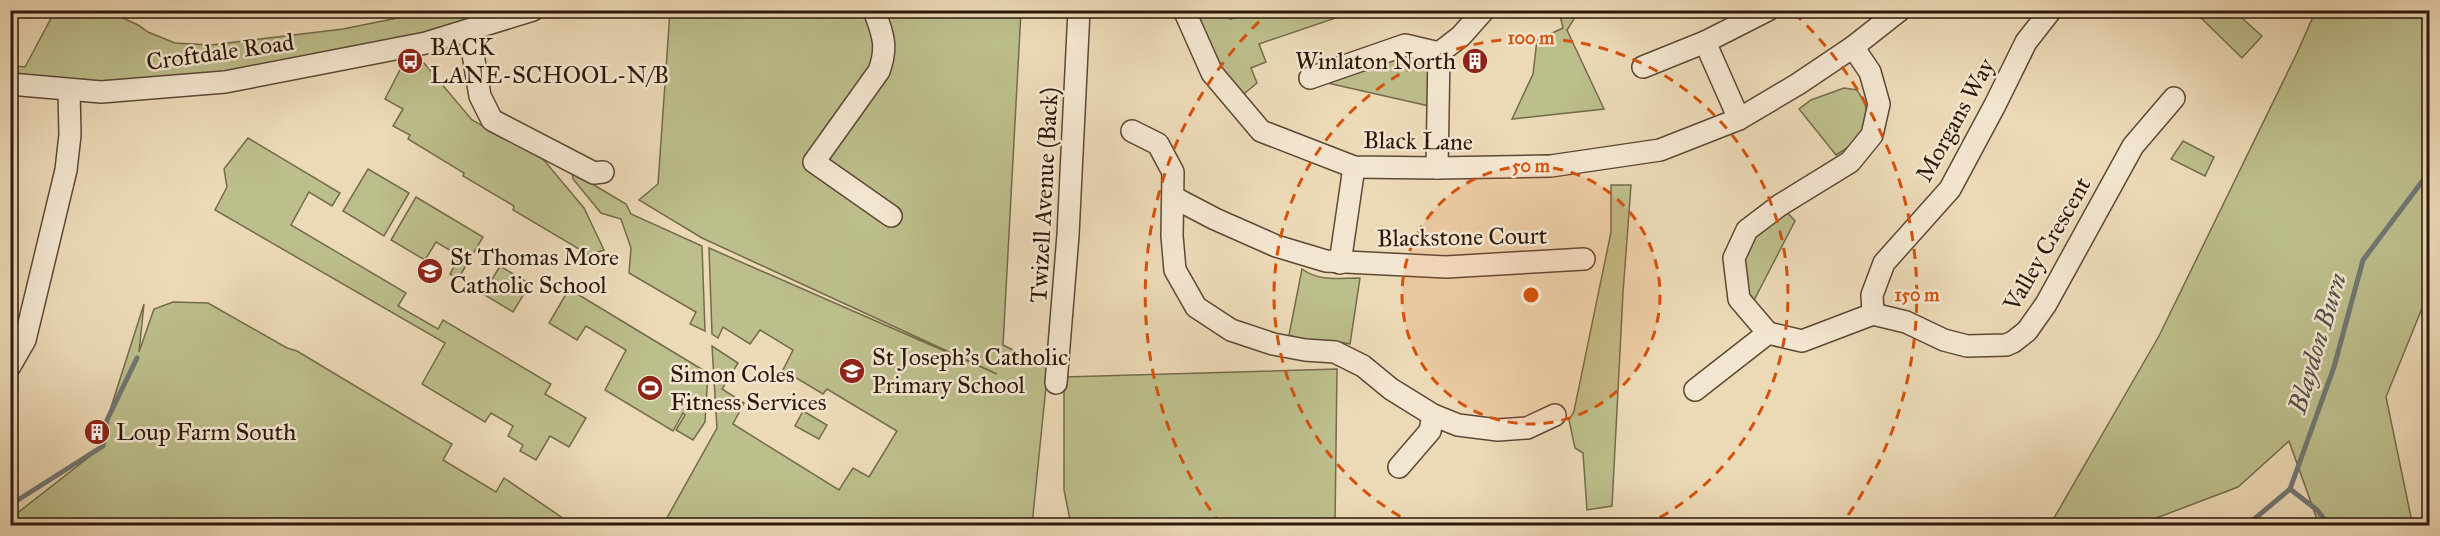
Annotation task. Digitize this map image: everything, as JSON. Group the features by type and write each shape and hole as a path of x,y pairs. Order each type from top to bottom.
{"street":[{"name":"Croftdale Road","path":"10,84 101,93 225,82 426,43 533,10"},
{"path":"874,10 882,31 885,54 879,71 814,162 891,216"},
{"name":"Twizell Avenue (Back)","path":"1056,382 1068,235 1079,10"},
{"name":"Black Lane","path":"1184,10 1212,73 1261,131 1354,167 1437,168 1551,166 1660,150 1738,119 1798,84 1853,47 1900,10"},
{"path":"1439,53 1461,36 1484,10"},
{"path":"1642,67 1705,42 1768,10"},
{"name":"Morgans Way","path":"1873,314 1872,294 1884,263 1950,189 2026,42 2051,10"},
{"path":"469,30 480,96 492,120 594,173 603,172"},
{"path":"1705,42 1738,119"},
{"path":"1310,78 1405,45 1439,53"},
{"path":"1853,47 1870,72 1880,104 1872,135 1850,162 1780,205 1747,230 1734,258 1739,298 1768,333 1802,341 1873,314"},
{"path":"1437,168 1439,53"},
{"path":"10,366 24,340 66,170 70,135 69,90"},
{"name":"Valley Crescent","path":"1873,314 1906,322 1944,340 1967,346 2007,345 2013,342 2027,331 2046,304 2133,146 2174,98"},
{"path":"1132,131 1158,144 1173,172 1172,236 1175,270 1196,307 1230,330 1273,344 1305,350 1335,352 1363,366 1391,389 1433,415 1458,425 1498,430 1527,428 1556,415"},
{"name":"Blackstone Court","path":"1340,263 1354,167"},
{"name":"Blackstone Court","path":"1173,197 1215,219 1276,246 1340,263 1446,267 1584,260"},
{"path":"1695,390 1768,333"},
{"path":"1399,467 1430,431 1433,415"}],"green space":[{"path":"2316,10 2429,11 2429,291 2386,397 2412,522 2395,526 2319,525 2289,441 2238,487 2138,525 2050,525 2159,336"},
{"path":"55,11 108,11 175,43 211,45 343,29 432,11 533,11 225,82 11,84 10,65 25,67"},
{"path":"670,11 1021,11 1003,345 1048,367 1032,525 663,525 717,428 712,346 738,363 722,389 744,403 733,424 839,490 853,468 869,477 897,431 827,389 823,394 783,370 793,350 760,330 750,344 723,327 718,338 712,334 709,248 997,374 702,238 639,200 658,184"},
{"path":"1184,11 1226,11 1230,19 1260,11 1356,11 1259,44 1266,62 1251,68 1257,83 1235,101"},
{"path":"1559,11 1579,11 1567,30 1604,109 1512,119 1533,74 1537,40 1563,28"},
{"path":"2194,11 2234,11 2262,36 2242,58"},
{"path":"1405,45 1439,53 1438,108 1323,82"},
{"path":"424,63 472,120 543,159 584,208 604,250 589,255 513,210 514,206 463,176 464,173 408,139 410,135 393,126 403,109 385,99 401,68"},
{"path":"1844,88 1857,90 1865,106 1866,116 1859,136 1849,147 1836,155 1799,109 1811,100"},
{"path":"248,138 340,193 332,206 309,192 291,225 406,293 398,306 438,329 443,320 551,384 545,394 586,418 569,447 550,436 536,460 520,451 523,445 508,436 513,426 491,413 485,422 422,384 445,343 215,210 227,187 224,169"},
{"path":"2183,141 2214,157 2205,176 2171,159"},
{"path":"368,169 409,193 384,236 343,211"},
{"path":"572,172 626,204 631,214 702,246 705,331 690,324 696,312 629,273 631,248 621,219 601,213 573,179"},
{"path":"1611,185 1631,185 1612,506 1587,510 1583,453 1575,448 1569,420 1574,411 1611,232"},
{"path":"416,197 483,237 458,279 450,274 460,256 436,242 425,260 391,240"},
{"path":"1780,205 1795,221 1749,310 1739,299 1747,230"},
{"path":"500,266 530,284 513,312 483,294"},
{"path":"1302,269 1323,278 1360,278 1350,344 1335,341 1312,344 1289,335"},
{"path":"569,289 708,373 705,422 693,440 676,430 685,415 683,413 673,431 605,390 626,350 586,326 577,340 549,323"},
{"path":"173,302 208,303 287,348 297,351 452,444 443,460 496,492 504,478 573,525 11,525 11,518 103,446 106,423 144,304 139,352 154,309"},
{"path":"1337,369 1335,525 1071,525 1064,490 1064,377"},
{"path":"803,411 827,425 819,439 795,426"}],"waterway":[{"name":"Blaydon Burn","path":"2246,526 2290,489 2334,367 2363,260 2430,171"},
{"path":"10,505 103,446 107,420 137,358"},
{"path":"2290,489 2317,510 2330,526"}],"place":[{"name":"BACK LANE-SCHOOL-N/B","path":"410,61"},
{"name":"Winlaton North","path":"1475,61"},
{"name":"St Thomas More Catholic School","path":"430,271"},
{"name":"St Joseph's Catholic Primary School","path":"852,371"},
{"name":"Simon Coles Fitness Services","path":"650,388"},
{"name":"Loup Farm South","path":"97,432"}]}
